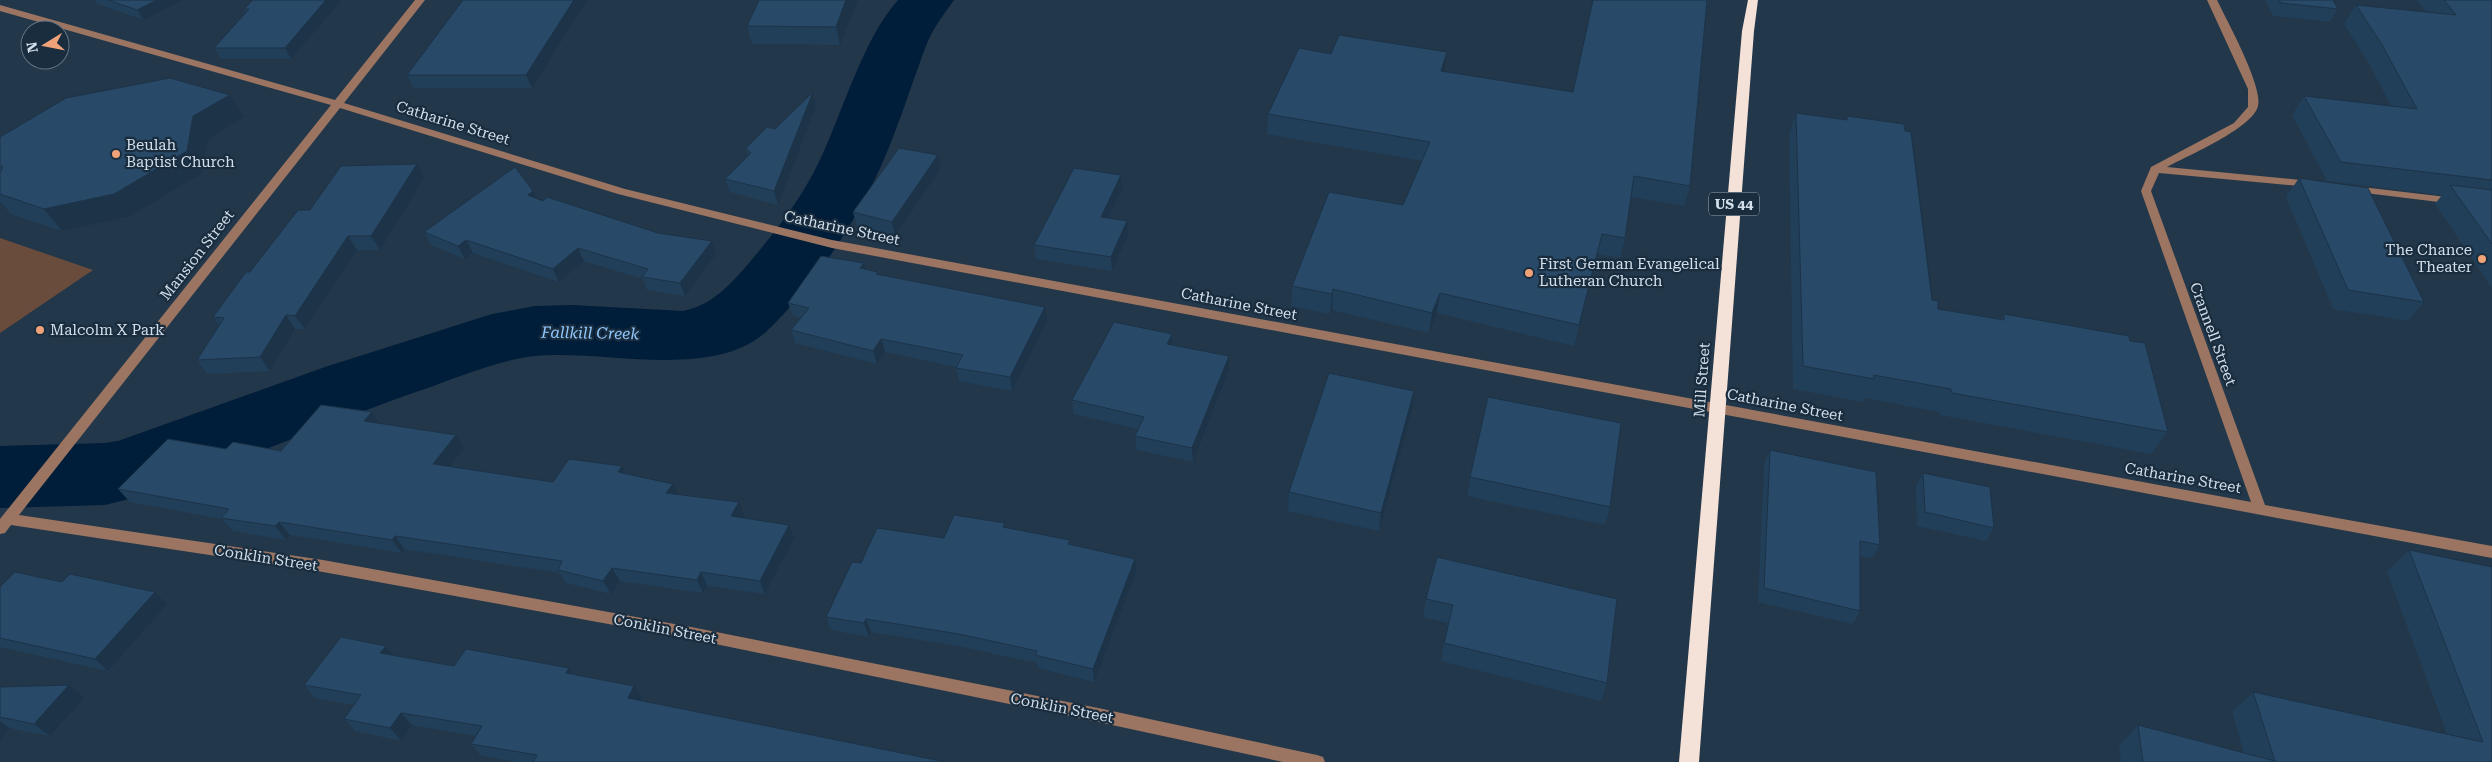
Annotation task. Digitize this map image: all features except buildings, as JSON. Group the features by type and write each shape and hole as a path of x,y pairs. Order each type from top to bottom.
{"highway":[{"name":"Mill Street","path":"1689,762 1719,409 1746,50 1752,0"}],"street":[{"name":"Mansion Street","path":"4,524 420,0"},
{"path":"2155,169 2238,125 2253,107 2253,89 2212,0"},
{"name":"Catharine Street","path":"0,8 338,104 622,192 781,233 2492,552"},
{"path":"2155,169 2463,202"},
{"name":"Crannell Street","path":"2155,169 2146,191 2260,509"},
{"name":"Conklin Street","path":"4,524 323,566 681,632 1098,715 1317,762"}],"shaded area":[{"path":"0,238 93,270 0,333"}],"waterway":[{"name":"Fallkill Creek","path":"0,477 105,474 125,470 352,386 492,339 535,331 572,330 683,336 706,332 724,325 740,315 764,291 799,248 825,211 850,164 902,36 911,19 927,0"}],"place":[{"name":"Beulah Baptist Church","path":"116,154"},
{"name":"The Chance Theater","path":"2482,259"},
{"name":"First German Evangelical Lutheran Church","path":"1529,273"},
{"name":"Malcolm X Park","path":"40,330"}]}
